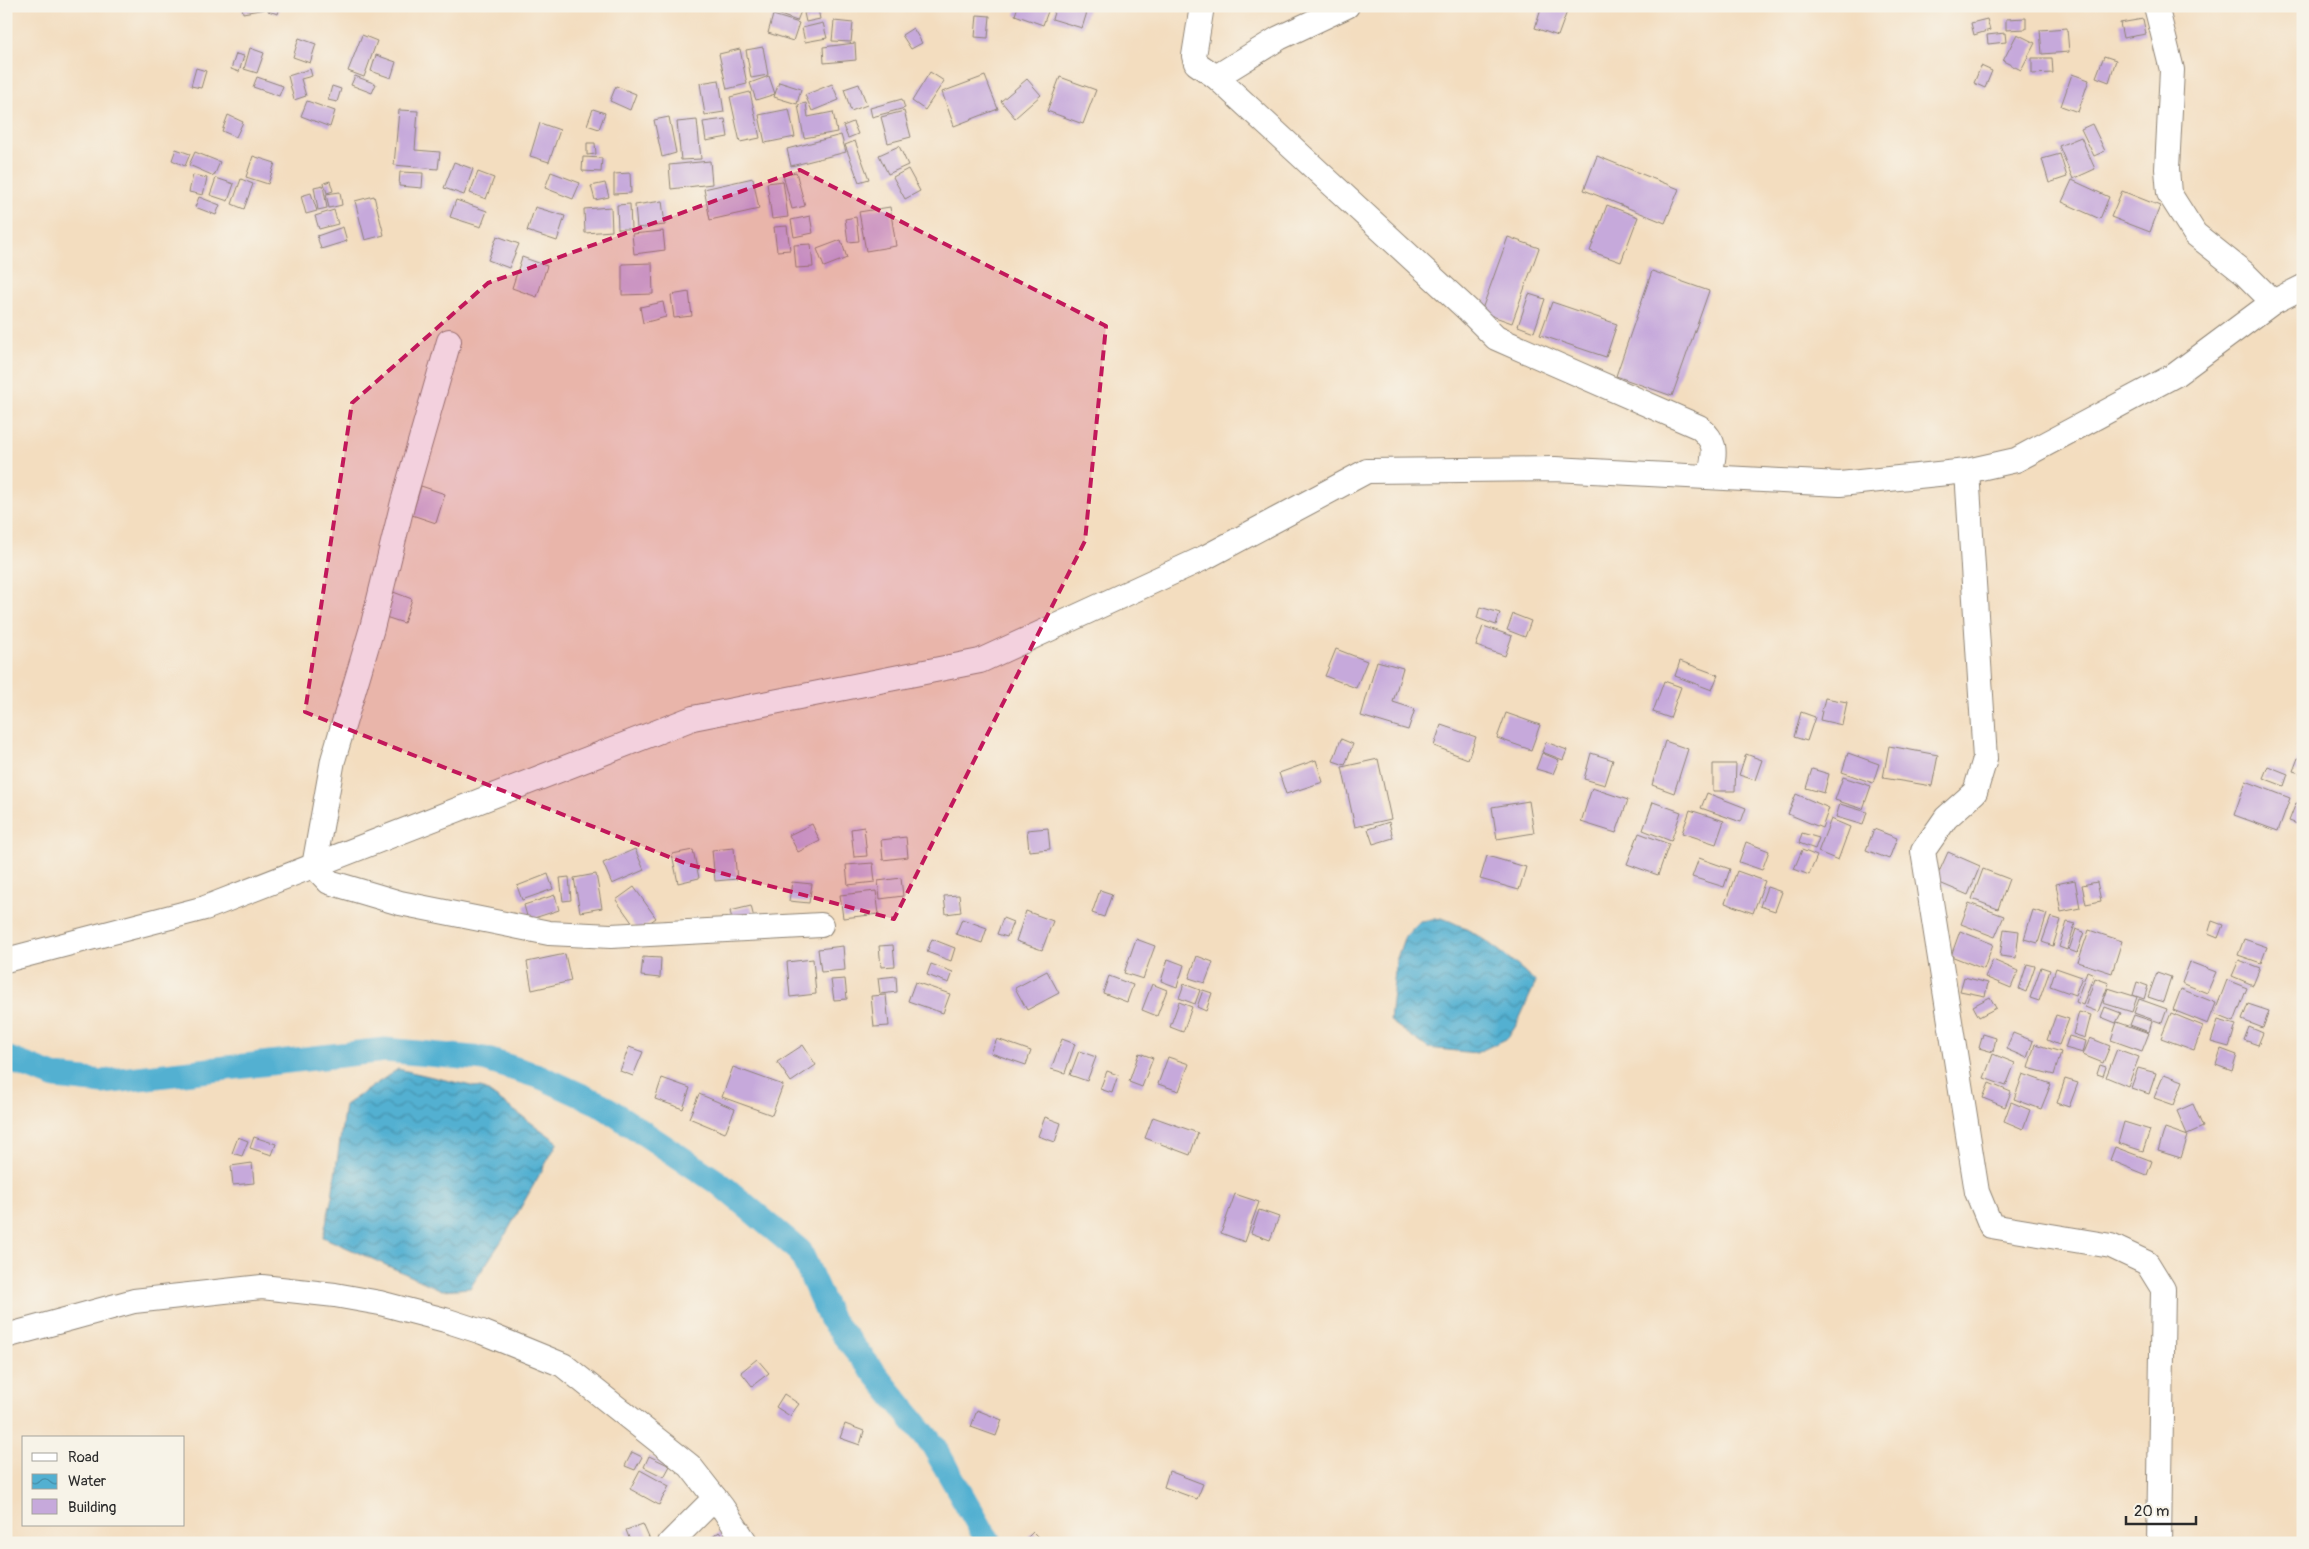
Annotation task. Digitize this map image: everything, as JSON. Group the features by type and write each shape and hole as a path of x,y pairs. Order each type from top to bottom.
{"street":[{"path":"1202,6 1194,56 1196,63 1216,77 1469,310 1496,338 1699,427 1710,436 1715,448 1710,476"},
{"path":"1216,77 1280,38 1348,6"},
{"path":"2156,6 2172,70 2167,169 2169,194 2195,234 2244,273 2273,302"},
{"path":"6,960 205,908 693,718 980,661 1206,557 1366,471 1554,469 1840,484 1967,471 2016,460 2175,375 2273,302 2303,287"},
{"path":"314,866 333,760 372,628 403,502 449,341"},
{"path":"1967,471 1985,759 1975,792 1946,818 1922,851 1976,1192 1991,1226 2111,1246 2147,1263 2163,1289 2159,1543"},
{"path":"314,866 329,882 400,903 549,933 611,936 821,925"},
{"path":"6,1336 134,1301 262,1287 336,1295 380,1303 482,1332 563,1365 690,1466 746,1543"},
{"path":"670,1543 715,1498"}],"highlighted area":[{"path":"800,170 1106,326 1085,541 894,919 687,864 305,712 352,403 488,283"}],"water":[{"path":"1442,918 1480,937 1536,982 1517,1024 1508,1038 1476,1053 1428,1048 1390,1021 1396,961 1404,938 1420,921"},
{"path":"398,1069 484,1089 558,1142 504,1237 470,1288 442,1290 323,1237 332,1197 345,1105"}],"building":[{"path":"242,6 264,6 265,9 243,13"},
{"path":"269,6 280,6 278,14 268,11"},
{"path":"774,6 803,6 797,21 772,12"},
{"path":"1018,6 1050,6 1043,25 1015,15"},
{"path":"1056,6 1080,6 1088,9 1082,28 1052,19"},
{"path":"1542,6 1569,6 1558,36 1535,28"},
{"path":"818,9 820,19 806,22 804,13"},
{"path":"773,15 799,23 793,41 768,33"},
{"path":"977,15 990,16 988,38 975,37"},
{"path":"2026,18 2026,29 2006,30 2006,19"},
{"path":"1987,19 1990,30 1974,35 1971,23"},
{"path":"2143,19 2146,34 2123,38 2120,23"},
{"path":"834,21 853,23 851,42 832,41"},
{"path":"823,23 827,38 805,42 802,28"},
{"path":"913,28 922,43 911,49 902,35"},
{"path":"2067,28 2069,52 2042,54 2040,30"},
{"path":"2005,33 2006,42 1988,44 1987,35"},
{"path":"2017,34 2035,43 2021,70 2003,61"},
{"path":"362,35 377,41 364,77 348,71"},
{"path":"299,38 316,44 310,63 293,57"},
{"path":"855,43 856,60 824,63 823,47"},
{"path":"763,47 768,75 751,78 746,50"},
{"path":"250,48 264,53 257,73 244,69"},
{"path":"740,49 747,84 727,89 719,54"},
{"path":"236,54 244,56 239,72 231,69"},
{"path":"376,55 396,62 391,78 371,71"},
{"path":"2104,56 2116,60 2109,82 2096,77"},
{"path":"2032,58 2052,58 2053,73 2032,74"},
{"path":"1981,66 1992,71 1985,88 1974,83"},
{"path":"196,68 206,71 201,88 191,86"},
{"path":"310,69 312,76 301,79 306,96 294,100 288,76"},
{"path":"930,72 944,81 925,110 912,101"},
{"path":"2072,74 2089,80 2078,112 2061,106"},
{"path":"355,76 376,84 372,93 351,85"},
{"path":"769,76 775,94 756,100 750,83"},
{"path":"985,76 998,109 954,126 942,92"},
{"path":"257,77 283,86 279,96 253,87"},
{"path":"1060,77 1096,90 1083,124 1047,111"},
{"path":"1027,79 1041,95 1015,118 1001,101"},
{"path":"719,80 724,112 705,115 700,83"},
{"path":"779,82 801,89 797,104 774,97"},
{"path":"832,84 839,100 812,111 805,95"},
{"path":"859,84 867,105 851,111 844,89"},
{"path":"332,86 341,89 337,102 328,100"},
{"path":"616,86 636,94 630,110 610,101"},
{"path":"750,92 760,138 740,142 730,97"},
{"path":"902,99 905,108 872,117 870,108"},
{"path":"307,101 335,111 330,127 301,116"},
{"path":"806,103 808,117 833,112 837,132 804,138 798,105"},
{"path":"593,109 605,113 599,129 587,125"},
{"path":"789,109 795,137 765,143 759,115"},
{"path":"399,110 418,111 415,150 440,152 438,169 394,165"},
{"path":"904,111 911,137 888,143 881,117"},
{"path":"228,115 243,122 236,137 222,131"},
{"path":"669,117 676,153 662,157 654,120"},
{"path":"725,119 728,137 706,141 703,122"},
{"path":"697,120 701,159 681,160 677,122"},
{"path":"853,122 858,134 848,138 843,126"},
{"path":"540,123 560,130 549,162 530,156"},
{"path":"2092,124 2105,151 2094,156 2081,129"},
{"path":"841,135 846,152 791,166 787,149"},
{"path":"2081,137 2095,169 2073,179 2059,146"},
{"path":"855,141 869,179 859,182 845,145"},
{"path":"587,143 595,143 596,154 587,155"},
{"path":"899,146 908,165 888,174 879,155"},
{"path":"176,149 190,154 185,166 172,160"},
{"path":"195,152 220,162 214,176 189,165"},
{"path":"2060,154 2067,177 2049,183 2042,159"},
{"path":"253,156 275,163 268,184 246,177"},
{"path":"1597,156 1679,189 1665,223 1584,190"},
{"path":"583,157 602,158 601,172 582,171"},
{"path":"710,161 712,184 671,189 669,165"},
{"path":"454,162 473,169 464,195 444,188"},
{"path":"908,169 920,191 905,199 893,177"},
{"path":"400,172 423,173 422,188 399,186"},
{"path":"478,172 494,178 486,199 470,193"},
{"path":"551,172 580,183 573,199 545,188"},
{"path":"796,172 805,206 792,209 783,175"},
{"path":"630,173 631,193 614,194 614,174"},
{"path":"193,175 207,178 203,195 189,192"},
{"path":"216,178 234,184 228,201 210,195"},
{"path":"753,178 759,209 710,220 704,189"},
{"path":"241,179 253,184 244,209 232,204"},
{"path":"2072,180 2109,197 2100,219 2062,202"},
{"path":"330,181 333,191 327,193 324,183"},
{"path":"783,181 788,217 772,219 767,183"},
{"path":"605,183 609,197 595,200 591,186"},
{"path":"323,185 327,208 318,210 314,187"},
{"path":"2122,191 2160,206 2150,232 2111,217"},
{"path":"340,192 342,205 329,208 326,194"},
{"path":"311,193 317,211 306,214 301,196"},
{"path":"374,196 384,235 365,240 355,201"},
{"path":"199,197 220,205 216,215 195,207"},
{"path":"456,200 487,211 481,227 450,217"},
{"path":"662,201 665,225 637,228 635,205"},
{"path":"630,204 631,229 618,229 617,205"},
{"path":"1607,205 1638,217 1621,262 1590,251"},
{"path":"535,207 565,216 557,241 527,231"},
{"path":"611,207 612,231 585,233 584,209"},
{"path":"890,207 896,246 866,251 859,212"},
{"path":"334,210 338,224 319,229 315,216"},
{"path":"810,216 813,233 794,237 791,220"},
{"path":"856,217 859,241 848,242 845,219"},
{"path":"787,226 790,250 777,251 774,227"},
{"path":"343,227 347,241 321,249 317,236"},
{"path":"663,231 665,250 634,254 632,234"},
{"path":"497,236 519,244 509,268 488,260"},
{"path":"1508,237 1539,248 1512,323 1481,312"},
{"path":"841,240 847,258 824,267 817,249"},
{"path":"811,244 813,267 796,268 794,245"},
{"path":"522,257 547,266 537,297 512,288"},
{"path":"652,263 653,294 622,295 622,264"},
{"path":"1652,271 1709,291 1672,396 1616,376"},
{"path":"689,292 692,316 674,318 671,295"},
{"path":"1529,294 1545,299 1534,332 1518,326"},
{"path":"663,302 666,317 643,323 640,307"},
{"path":"1552,302 1617,324 1606,357 1540,335"},
{"path":"421,486 445,494 436,523 412,515"},
{"path":"388,590 412,599 404,623 379,615"},
{"path":"1480,607 1500,613 1496,625 1477,618"},
{"path":"1513,614 1531,621 1525,637 1507,630"},
{"path":"1483,626 1512,636 1505,656 1476,646"},
{"path":"1336,649 1367,661 1356,688 1325,676"},
{"path":"1377,661 1403,668 1393,702 1415,709 1408,730 1361,716"},
{"path":"1680,661 1718,675 1712,690 1675,676"},
{"path":"1664,681 1681,687 1670,718 1653,712"},
{"path":"1825,698 1847,702 1842,725 1820,720"},
{"path":"1801,712 1815,717 1807,741 1794,737"},
{"path":"1506,713 1540,725 1531,750 1497,738"},
{"path":"1441,725 1476,737 1468,759 1434,746"},
{"path":"1341,739 1353,744 1345,765 1333,761"},
{"path":"1665,741 1688,749 1674,793 1652,785"},
{"path":"1546,742 1567,750 1563,760 1542,752"},
{"path":"1889,746 1938,755 1932,786 1883,778"},
{"path":"1542,753 1559,760 1553,774 1536,769"},
{"path":"1591,753 1613,760 1605,785 1584,779"},
{"path":"1848,753 1879,764 1873,783 1842,772"},
{"path":"1746,754 1762,760 1755,780 1739,775"},
{"path":"2298,758 2303,759 2303,774 2293,771"},
{"path":"1378,759 1391,819 1355,827 1342,767"},
{"path":"1316,760 1323,782 1286,794 1279,773"},
{"path":"1713,764 1736,764 1735,791 1713,791"},
{"path":"2268,766 2288,774 2284,786 2263,778"},
{"path":"1812,769 1829,774 1824,793 1806,788"},
{"path":"1843,777 1871,786 1863,809 1835,800"},
{"path":"2246,781 2290,798 2278,831 2234,815"},
{"path":"1592,788 1628,800 1616,833 1581,822"},
{"path":"1707,793 1746,808 1741,822 1701,808"},
{"path":"1796,794 1829,808 1822,828 1788,814"},
{"path":"1529,801 1534,833 1497,839 1492,807"},
{"path":"1653,802 1681,812 1671,841 1643,830"},
{"path":"2296,803 2303,805 2303,826 2289,821"},
{"path":"1840,804 1867,812 1863,825 1836,817"},
{"path":"1690,810 1724,821 1716,844 1682,833"},
{"path":"1831,819 1850,827 1838,860 1818,852"},
{"path":"1389,822 1393,838 1373,844 1368,829"},
{"path":"812,824 820,841 798,852 789,835"},
{"path":"864,827 867,856 854,857 851,829"},
{"path":"1048,828 1050,849 1029,851 1027,830"},
{"path":"1874,829 1897,838 1889,859 1866,850"},
{"path":"1639,833 1669,844 1658,875 1627,864"},
{"path":"1802,833 1819,838 1815,849 1799,843"},
{"path":"906,837 908,857 883,860 881,840"},
{"path":"1746,842 1769,851 1762,870 1739,862"},
{"path":"734,848 737,879 715,881 712,850"},
{"path":"635,849 644,870 612,884 603,863"},
{"path":"693,850 699,878 678,883 672,854"},
{"path":"1802,850 1817,856 1809,875 1794,869"},
{"path":"1948,852 1980,866 1968,895 1935,881"},
{"path":"1487,856 1526,867 1519,890 1480,879"},
{"path":"1699,858 1730,869 1724,887 1692,877"},
{"path":"873,863 875,882 848,885 846,865"},
{"path":"1983,869 2009,879 1998,909 1972,899"},
{"path":"1737,871 1765,881 1753,913 1725,903"},
{"path":"548,874 553,889 522,900 517,886"},
{"path":"596,874 602,908 580,912 574,878"},
{"path":"569,877 571,900 563,901 560,878"},
{"path":"901,878 903,896 880,899 878,881"},
{"path":"2075,880 2080,908 2061,912 2056,884"},
{"path":"792,882 812,884 809,903 789,901"},
{"path":"2097,882 2101,901 2086,904 2082,885"},
{"path":"634,887 656,918 638,931 616,900"},
{"path":"1767,887 1782,892 1775,911 1760,906"},
{"path":"1100,890 1112,894 1104,917 1092,913"},
{"path":"876,891 879,914 843,918 840,895"},
{"path":"555,895 559,910 528,920 524,905"},
{"path":"959,895 961,912 946,914 944,896"},
{"path":"1969,903 2004,916 1995,937 1961,924"},
{"path":"751,906 754,918 733,923 730,911"},
{"path":"2033,910 2047,914 2038,943 2024,939"},
{"path":"1026,911 1053,921 1042,950 1016,941"},
{"path":"2051,917 2061,920 2053,946 2042,942"},
{"path":"1003,918 1013,922 1007,937 997,934"},
{"path":"962,919 987,928 982,943 956,934"},
{"path":"2212,921 2223,925 2218,938 2208,934"},
{"path":"2067,922 2075,924 2067,950 2059,947"},
{"path":"2004,929 2019,931 2016,958 2000,956"},
{"path":"2076,929 2084,932 2077,953 2069,950"},
{"path":"2089,930 2122,941 2112,973 2078,962"},
{"path":"1960,931 1993,944 1984,969 1951,956"},
{"path":"932,939 955,948 951,961 927,952"},
{"path":"1136,939 1155,946 1143,979 1124,973"},
{"path":"2244,939 2267,947 2261,963 2238,955"},
{"path":"893,945 895,966 881,967 879,946"},
{"path":"843,946 845,970 821,972 818,949"},
{"path":"565,954 571,981 532,990 527,962"},
{"path":"1197,956 1213,962 1205,983 1189,978"},
{"path":"643,957 661,958 660,978 641,976"},
{"path":"813,959 816,994 790,997 787,962"},
{"path":"1168,959 1184,965 1177,987 1161,981"},
{"path":"1993,960 2018,971 2011,988 1985,977"},
{"path":"2239,960 2260,968 2253,985 2232,976"},
{"path":"2190,962 2216,972 2207,993 2182,983"},
{"path":"931,964 953,972 949,983 927,975"},
{"path":"2027,964 2035,966 2026,992 2019,989"},
{"path":"2041,967 2050,970 2039,1001 2030,998"},
{"path":"2056,968 2082,977 2075,995 2050,986"},
{"path":"1047,971 1059,993 1027,1010 1015,988"},
{"path":"2087,971 2094,974 2083,1005 2076,1002"},
{"path":"2157,972 2171,977 2163,1002 2148,997"},
{"path":"896,976 897,992 880,994 878,978"},
{"path":"1109,976 1133,985 1127,1002 1103,993"},
{"path":"1964,977 1988,983 1985,996 1960,991"},
{"path":"2095,978 2109,983 2098,1012 2085,1007"},
{"path":"845,979 847,999 834,1000 831,980"},
{"path":"2227,980 2247,988 2234,1022 2214,1014"},
{"path":"915,982 950,994 943,1013 908,1001"},
{"path":"2137,982 2148,986 2144,999 2133,995"},
{"path":"1152,984 1167,990 1157,1016 1142,1010"},
{"path":"1184,984 1200,990 1195,1004 1179,998"},
{"path":"2108,988 2137,997 2132,1012 2103,1003"},
{"path":"2181,989 2216,1003 2208,1024 2173,1010"},
{"path":"1203,990 1212,993 1206,1011 1197,1007"},
{"path":"886,995 889,1026 874,1027 871,996"},
{"path":"1990,997 1996,1008 1979,1017 1973,1006"},
{"path":"2139,999 2167,1009 2162,1023 2134,1013"},
{"path":"1179,1002 1192,1007 1183,1032 1170,1027"},
{"path":"2248,1004 2269,1011 2263,1028 2242,1020"},
{"path":"2105,1007 2121,1013 2116,1023 2101,1017"},
{"path":"2079,1012 2091,1015 2085,1038 2073,1034"},
{"path":"2171,1013 2203,1026 2194,1050 2161,1038"},
{"path":"2056,1015 2069,1019 2059,1045 2047,1040"},
{"path":"2134,1015 2152,1021 2149,1032 2130,1025"},
{"path":"2218,1020 2236,1025 2229,1047 2211,1042"},
{"path":"2117,1022 2149,1033 2142,1051 2111,1040"},
{"path":"2249,1027 2263,1033 2258,1045 2244,1040"},
{"path":"2013,1033 2033,1041 2027,1058 2006,1049"},
{"path":"1983,1034 1996,1038 1993,1052 1979,1048"},
{"path":"2069,1036 2086,1041 2083,1053 2065,1048"},
{"path":"2090,1038 2110,1046 2103,1063 2083,1055"},
{"path":"997,1039 1031,1051 1026,1065 991,1053"},
{"path":"1062,1039 1075,1044 1065,1073 1051,1069"},
{"path":"2035,1044 2061,1052 2054,1075 2028,1068"},
{"path":"803,1045 816,1065 791,1082 777,1062"},
{"path":"629,1047 643,1052 633,1076 620,1071"},
{"path":"2117,1049 2139,1057 2128,1086 2106,1077"},
{"path":"2221,1049 2237,1055 2232,1071 2216,1065"},
{"path":"1079,1051 1096,1057 1087,1081 1070,1075"},
{"path":"1139,1053 1153,1058 1142,1087 1129,1082"},
{"path":"1993,1054 2015,1063 2006,1086 1984,1078"},
{"path":"1168,1057 1189,1064 1179,1091 1158,1084"},
{"path":"2100,1065 2106,1067 2103,1076 2097,1074"},
{"path":"733,1067 783,1085 772,1115 722,1097"},
{"path":"2138,1068 2156,1073 2149,1094 2131,1088"},
{"path":"1107,1071 1118,1075 1112,1093 1100,1089"},
{"path":"2023,1074 2051,1084 2041,1109 2014,1099"},
{"path":"2164,1074 2183,1081 2174,1105 2154,1098"},
{"path":"662,1078 690,1088 683,1109 655,1099"},
{"path":"2065,1079 2078,1083 2069,1107 2057,1103"},
{"path":"1989,1083 2011,1092 2005,1107 1983,1098"},
{"path":"699,1094 735,1109 725,1133 689,1118"},
{"path":"2011,1102 2030,1110 2023,1129 2004,1121"},
{"path":"2193,1104 2203,1127 2187,1134 2177,1111"},
{"path":"1045,1117 1061,1123 1055,1142 1038,1136"},
{"path":"1153,1117 1198,1133 1190,1155 1145,1138"},
{"path":"2124,1122 2150,1130 2143,1151 2118,1143"},
{"path":"2165,1128 2188,1136 2181,1158 2158,1151"},
{"path":"238,1137 248,1141 242,1156 232,1153"},
{"path":"254,1137 276,1144 272,1155 250,1148"},
{"path":"2115,1147 2152,1161 2147,1175 2110,1160"},
{"path":"252,1163 254,1183 233,1185 231,1166"},
{"path":"1235,1194 1259,1202 1245,1242 1221,1233"},
{"path":"1259,1210 1279,1217 1270,1240 1251,1233"},
{"path":"757,1359 769,1373 752,1386 741,1372"},
{"path":"784,1394 799,1404 790,1416 776,1407"},
{"path":"977,1410 1002,1420 996,1436 971,1427"},
{"path":"845,1424 864,1431 860,1445 840,1438"},
{"path":"632,1452 642,1457 635,1470 625,1466"},
{"path":"649,1456 670,1466 664,1477 644,1467"},
{"path":"640,1470 669,1486 659,1505 630,1489"},
{"path":"1169,1471 1203,1484 1197,1499 1164,1487"},
{"path":"643,1524 650,1540 631,1543 626,1530"},
{"path":"719,1532 728,1543 705,1543"},
{"path":"1033,1532 1044,1543 1022,1543"}],"waterway":[{"path":"6,1058 56,1077 103,1082 385,1050 484,1059 541,1077 600,1104 720,1184 800,1251 830,1318 933,1445 989,1543"}]}
